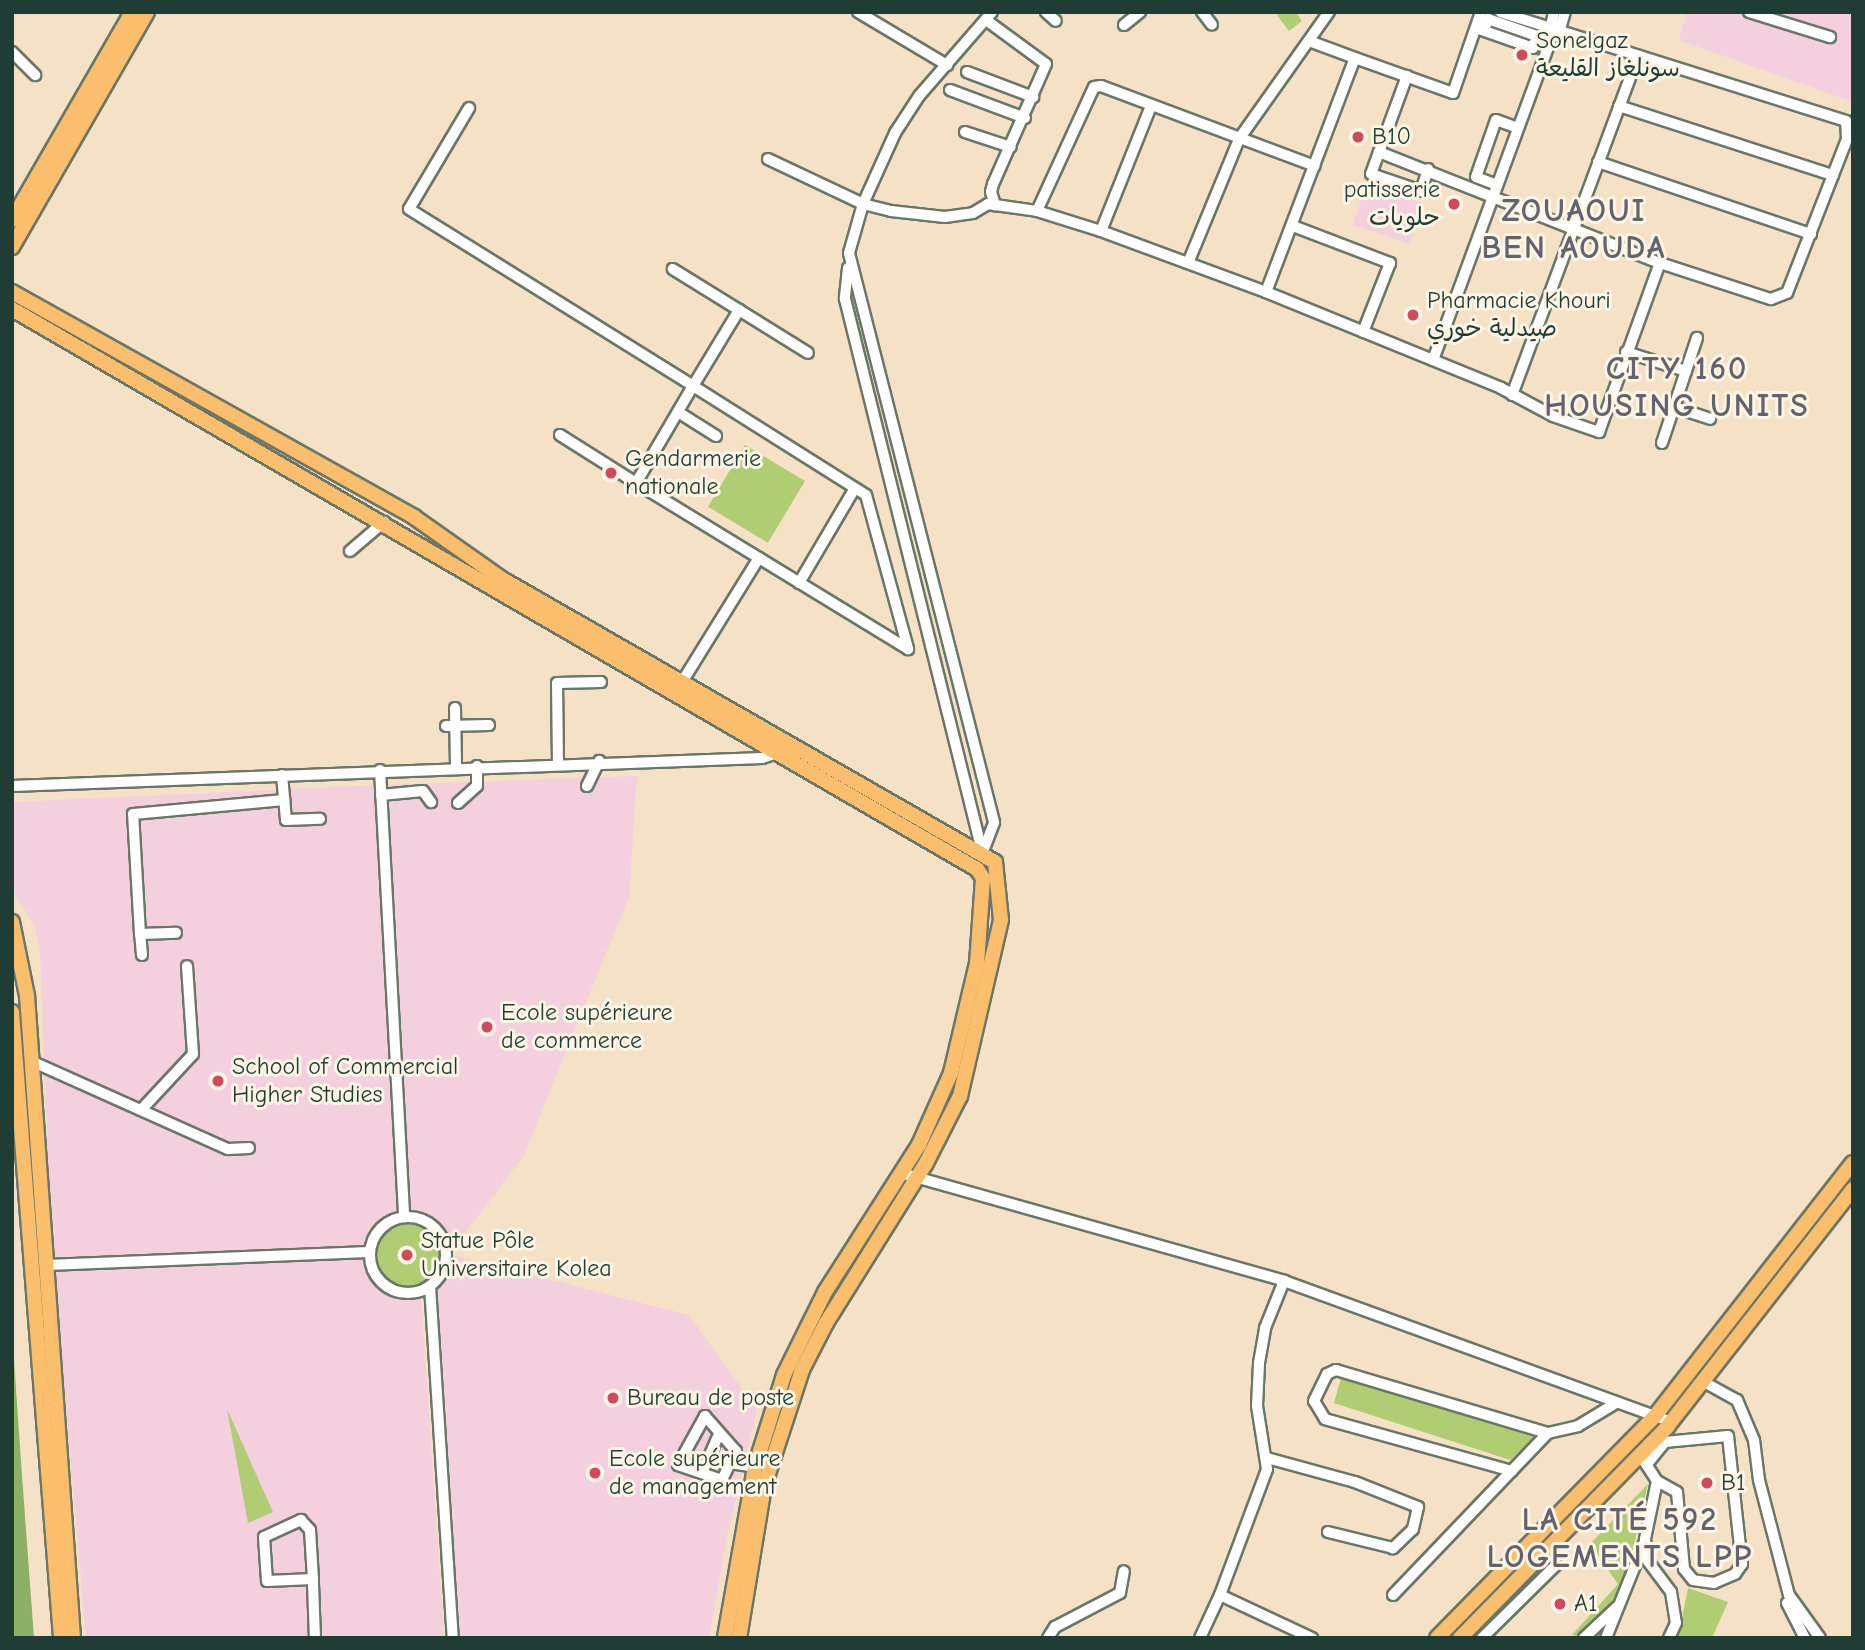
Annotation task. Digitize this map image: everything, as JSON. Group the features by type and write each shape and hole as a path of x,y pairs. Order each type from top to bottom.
{"main road":[{"path":"12,220 132,12"},
{"path":"12,247 147,12"},
{"path":"12,292 414,517 502,579 995,862 999,871 1001,920 960,1096 916,1178 826,1322 792,1396 764,1486 739,1638"},
{"path":"12,309 384,522 497,594 977,869 983,878 984,897 977,963 951,1073 938,1108 901,1173 800,1338 764,1430 725,1638"},
{"path":"977,869 982,854"},
{"path":"12,922 23,959 73,1638"},
{"path":"12,1012 61,1638"},
{"path":"1437,1638 1656,1416 1853,1163"},
{"path":"1460,1638 1644,1460 1853,1189"}],"street":[{"path":"858,12 947,65"},
{"path":"1046,12 1056,21"},
{"path":"1124,25 1140,12"},
{"path":"1202,12 1212,25"},
{"path":"1188,262 1239,139 1329,12"},
{"path":"1309,41 1453,93 1480,29 1481,12"},
{"path":"1501,12 1846,121 1849,128 1795,279 1780,298 1660,263 1573,229 1495,190 1476,177 1496,120 1518,128"},
{"path":"1554,12 1555,28"},
{"path":"1433,360 1555,28 1565,12"},
{"path":"1749,12 1830,37"},
{"path":"982,854 978,824 845,299 849,253 863,204 895,133 919,96 989,16 1046,64 1025,118 990,192 995,205"},
{"path":"12,52 35,75"},
{"path":"1512,396 1637,56"},
{"path":"1266,292 1355,58"},
{"path":"967,72 1033,97"},
{"path":"1407,76 1371,174 1421,191 1428,169"},
{"path":"1037,211 1094,87 1109,88 1150,106 1315,166"},
{"path":"950,90 1025,118"},
{"path":"1101,231 1150,106"},
{"path":"1619,106 1833,175"},
{"path":"469,108 409,209 866,495 908,649 560,435"},
{"path":"965,132 1010,147"},
{"path":"1379,152 1495,190"},
{"path":"768,159 863,204 945,217 995,205 1037,211 1101,231 1266,292 1599,432 1660,263"},
{"path":"1598,162 1811,234"},
{"path":"1293,226 1390,263 1363,332"},
{"path":"849,253 857,296 994,822 982,854"},
{"path":"673,269 808,353"},
{"path":"636,483 739,310"},
{"path":"1662,443 1697,338"},
{"path":"1626,352 1686,371"},
{"path":"1674,407 1710,419"},
{"path":"678,412 716,436"},
{"path":"799,583 855,488"},
{"path":"350,551 384,522"},
{"path":"682,682 759,558"},
{"path":"696,637 707,644"},
{"path":"558,763 557,683 601,682"},
{"path":"456,708 451,726 456,767"},
{"path":"451,726 489,725"},
{"path":"12,786 775,754 793,747"},
{"path":"587,786 599,761"},
{"path":"458,803 477,786 477,766"},
{"path":"380,771 404,1217"},
{"path":"282,775 286,820 320,819"},
{"path":"382,794 423,791 430,802"},
{"path":"142,956 133,814 284,800"},
{"path":"140,934 176,933"},
{"path":"141,1110 193,1054 187,966"},
{"path":"31,1061 228,1149 249,1148"},
{"path":"901,1173 1284,1281 1671,1422"},
{"path":"430,1286 410,1293 389,1288 374,1273 370,1252 384,1225 404,1217 425,1221 441,1236 446,1258 430,1286 453,1638"},
{"path":"46,1265 370,1252"},
{"path":"1200,1638 1220,1595 1258,1495 1267,1458 1256,1406 1259,1363 1265,1328 1284,1281"},
{"path":"1512,1471 1325,1419 1314,1401 1326,1374 1336,1370 1548,1433 1578,1426 1616,1403"},
{"path":"1704,1382 1737,1400 1746,1419 1779,1563 1789,1595 1821,1638"},
{"path":"705,1416 736,1451 730,1464 722,1480 678,1465 705,1416"},
{"path":"1393,1595 1548,1433"},
{"path":"702,1473 719,1434"},
{"path":"1728,1436 1742,1563 1735,1574 1714,1583 1693,1580 1685,1569 1677,1492 1657,1481 1644,1460 1665,1442 1728,1436"},
{"path":"1267,1458 1355,1482 1418,1507 1413,1529 1393,1548 1328,1532"},
{"path":"730,1464 755,1467"},
{"path":"1606,1638 1646,1539 1657,1481"},
{"path":"313,1579 267,1581 264,1538 300,1520 310,1530 313,1579 315,1638"},
{"path":"1646,1539 1647,1560 1673,1601 1676,1623 1669,1638"},
{"path":"1779,1563 1782,1591 1805,1638"},
{"path":"1482,1638 1556,1565"},
{"path":"1048,1638 1055,1627 1120,1592 1125,1583 1124,1571"},
{"path":"1220,1595 1312,1638"},
{"path":"1584,1638 1622,1602"}],"shaded area":[{"path":"1687,12 1853,12 1853,102 1679,40"},
{"path":"1366,185 1423,204 1410,243 1353,225"},
{"name":"Ecole supérieure de commerce","path":"637,776 629,897 523,1157 452,1250 438,1221 408,1209 385,785"},
{"name":"School of Commercial Higher Studies","path":"378,785 398,1211 369,1228 364,1248 52,1258 40,951 35,927 12,889 12,802"},
{"name":"Ecole supérieure de management","path":"452,1255 689,1315 757,1410 727,1536 709,1638 457,1638 437,1292"},
{"path":"364,1257 368,1272 383,1290 398,1296 421,1295 444,1638 86,1638 54,1270"}],"green space":[{"path":"1281,12 1296,12 1302,21 1289,31 1277,15"},
{"path":"745,445 805,481 768,543 708,507"},
{"path":"408,1223 431,1232 440,1255 431,1278 408,1287 385,1278 376,1255 385,1232"},
{"path":"12,1330 21,1462 34,1638 12,1638"},
{"path":"1341,1378 1534,1437 1510,1460 1334,1403"},
{"path":"227,1409 273,1512 248,1523"},
{"path":"1648,1484 1629,1566 1615,1601 1576,1636 1572,1635 1618,1584 1590,1544"},
{"path":"1688,1588 1728,1602 1712,1638 1678,1638"}],"place":[{"name":"Sonelgaz سونلغاز القليعة","path":"1522,55"},
{"name":"B10","path":"1358,137"},
{"name":"patisserie حلويات","path":"1454,204"},
{"name":"Pharmacie Khouri صيدلية خوري","path":"1413,315"},
{"name":"Gendarmerie nationale","path":"611,473"},
{"name":"Ecole supérieure de commerce","path":"487,1027"},
{"name":"School of Commercial Higher Studies","path":"218,1081"},
{"name":"Statue Pôle Universitaire Kolea","path":"407,1255"},
{"name":"Bureau de poste","path":"613,1398"},
{"name":"Ecole supérieure de management","path":"595,1473"},
{"name":"B1","path":"1707,1483"},
{"name":"A1","path":"1560,1604"}],"district":[{"name":"ZOUAOUI BEN AOUDA","path":"1574,230"},
{"name":"CITY 160 HOUSING UNITS","path":"1677,388"},
{"name":"LA CITÉ 592 LOGEMENTS LPP","path":"1620,1540"}]}
